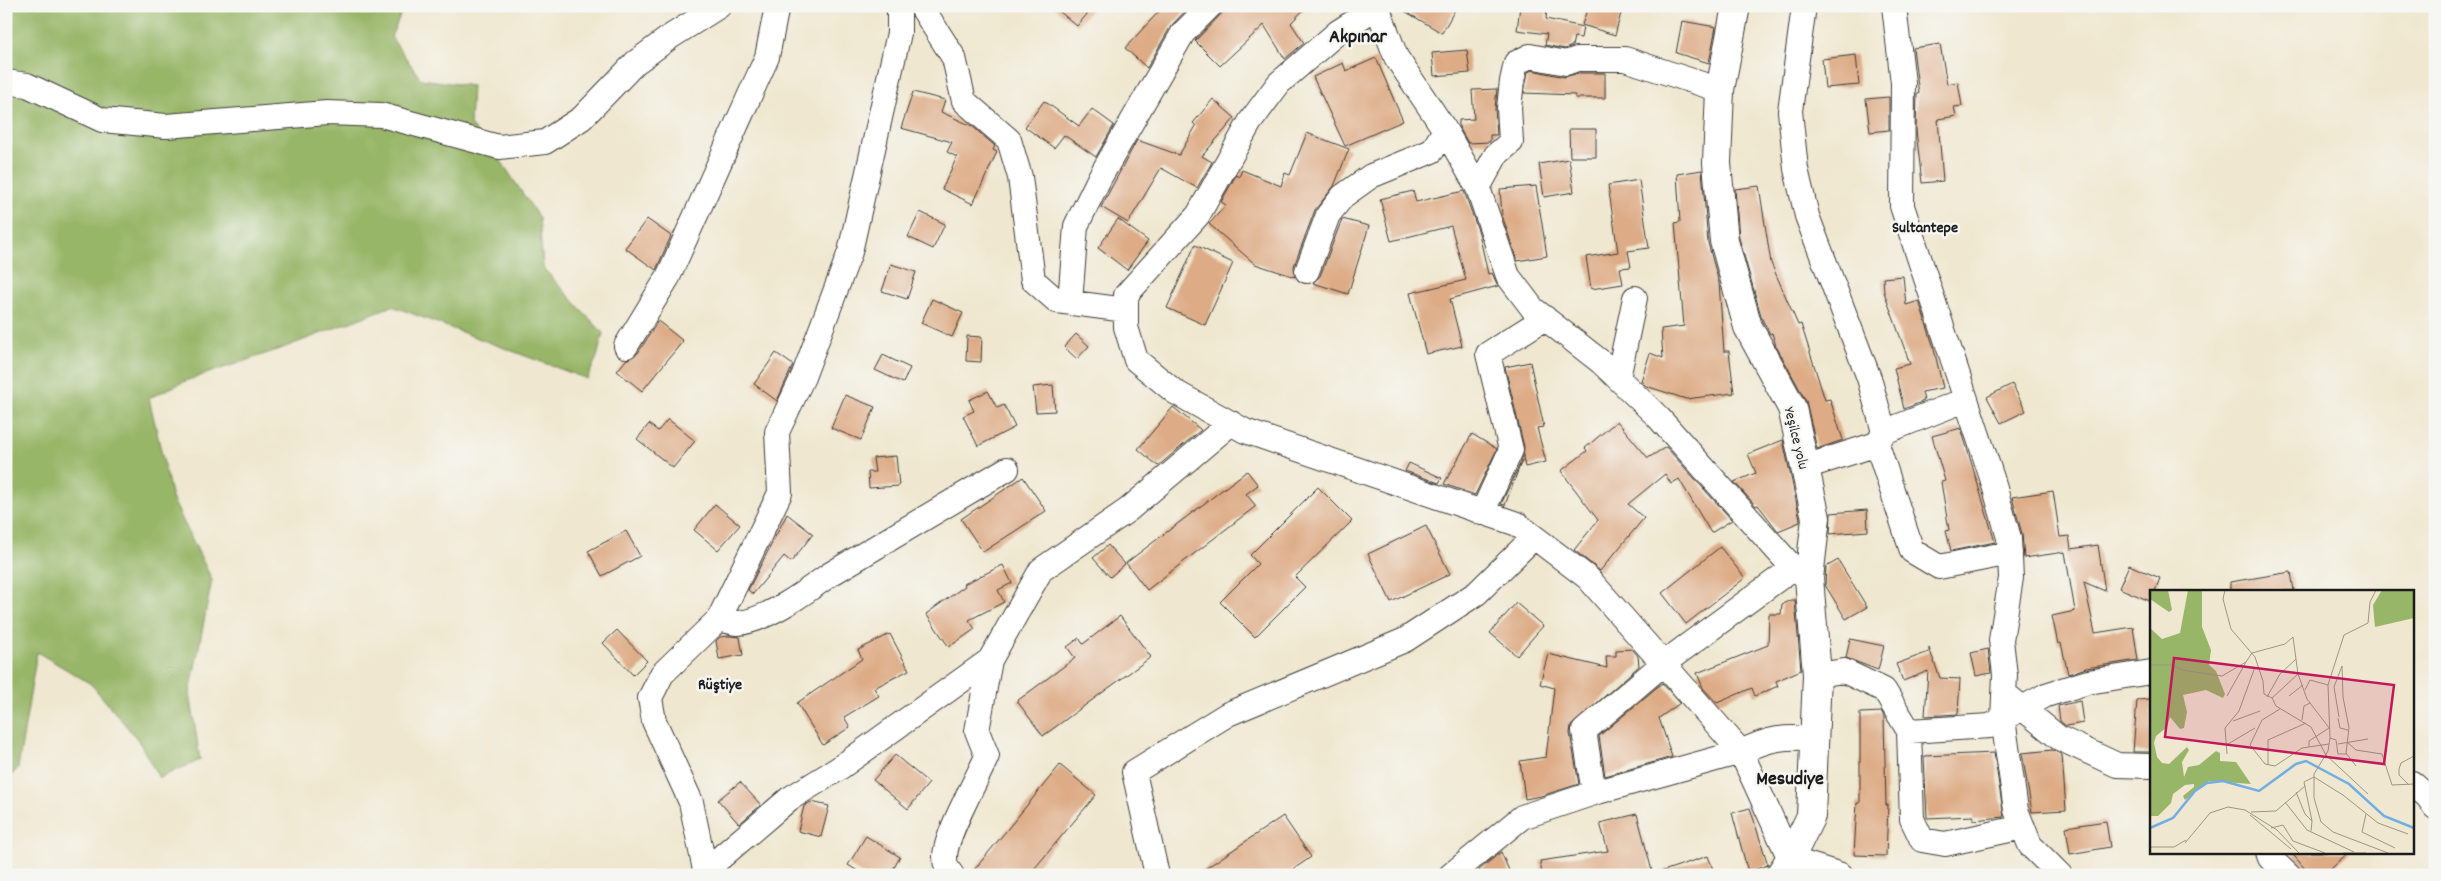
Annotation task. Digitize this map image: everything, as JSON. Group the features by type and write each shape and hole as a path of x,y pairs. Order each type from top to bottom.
{"main road":[{"name":"Yeşilce yolu","path":"1736,6 1720,90 1717,164 1724,241 1748,327 1792,408 1816,518 1800,573 1817,675 1816,739 1810,816 1785,867"}],"street":[{"path":"6,82 27,85 102,120 166,126 327,113 381,115 500,147 545,142 582,118 634,63 670,37 719,6"},
{"path":"626,346 668,277 767,57 777,6"},
{"path":"899,6 899,33 850,252 803,377 777,432 780,493 719,619 662,674 650,698 654,721 691,802 706,873 789,799 838,769 990,660"},
{"path":"921,6 954,58 964,101 1009,140 1020,177 1033,280 1057,301 1126,310"},
{"path":"1070,302 1076,226 1100,177 1183,33 1210,6"},
{"path":"1804,6 1790,111 1796,169 1807,216 1869,378 1881,438 1912,551 1939,567 2010,554"},
{"path":"1894,6 1903,83 1902,206 1992,478 2008,538 2012,578 2001,640 2010,707 2016,810 2030,845 2060,875"},
{"path":"1594,793 1584,731 1664,664 1800,573 1658,417 1601,362 1533,309 1508,276 1478,188 1445,130 1396,57 1377,7 1338,32 1279,83 1250,122 1198,215 1126,295 1126,327 1136,360 1175,392 1245,432 1517,524 1588,578 1664,664 1741,752 1785,867 1841,875"},
{"path":"1478,188 1496,155 1511,142 1509,108 1512,81 1516,63 1522,58 1530,56 1566,63 1577,59 1625,59 1720,90"},
{"path":"1307,271 1328,216 1343,196 1371,176 1432,151 1445,130"},
{"path":"1618,378 1635,298"},
{"path":"1482,513 1510,450 1488,354 1545,318"},
{"path":"1805,467 1852,452 1966,400"},
{"path":"952,875 946,868 945,856 950,834 987,756 977,731 990,660 1040,570 1128,510 1231,424"},
{"path":"719,619 737,623 756,618 802,595 829,575 1007,469"},
{"path":"1157,875 1134,772 1228,714 1405,640 1477,594 1534,537"},
{"path":"1817,675 1844,671 1884,690 1909,731 1912,819 1922,840 1945,844 2023,827"},
{"path":"1909,731 1990,726 2010,707 2088,682 2150,672"},
{"path":"2010,707 2059,738 2117,765 2150,766"},
{"path":"1451,875 1522,817 1594,793 1741,752 1761,742 1786,736 1816,739"},
{"path":"2414,785 2428,797 2435,807"},
{"path":"2269,854 2270,858 2288,875"}],"green space":[{"path":"6,6 404,6 391,37 421,79 472,86 470,125 495,152 539,218 543,268 603,333 597,357 587,379 392,306 283,348 188,380 149,398 172,498 212,580 190,693 200,760 159,778 138,740 91,684 37,652 18,768 6,781"}],"building":[{"path":"1053,6 1094,6 1077,26"},
{"path":"1164,6 1190,6 1171,26 1147,68 1125,48"},
{"path":"1229,6 1307,6 1291,23 1304,43 1285,59 1264,25 1220,66 1195,41"},
{"path":"1396,6 1457,6 1442,33"},
{"path":"1520,6 1547,8 1546,19 1583,27 1581,38 1574,37 1572,46 1565,49 1545,45 1547,34 1517,30"},
{"path":"1588,6 1623,6 1615,35 1582,25"},
{"path":"1682,21 1716,27 1709,63 1676,53"},
{"path":"1940,44 1947,84 1958,82 1962,106 1954,107 1956,116 1938,119 1943,181 1922,183 1916,130 1917,94 1919,94 1913,48"},
{"path":"1467,50 1470,73 1434,76 1432,53"},
{"path":"1856,55 1859,85 1825,88 1822,59"},
{"path":"1376,58 1403,121 1345,146 1313,77 1343,63 1346,71"},
{"path":"1532,70 1564,77 1579,73 1605,73 1605,98 1575,98 1575,95 1524,93 1528,72"},
{"path":"1497,89 1495,109 1497,135 1490,135 1490,142 1468,143 1459,127 1459,120 1474,119 1472,90"},
{"path":"913,92 945,100 941,112 972,126 995,146 993,150 997,152 973,204 942,189 957,157 947,152 952,142 901,128"},
{"path":"1889,97 1889,130 1870,132 1866,99"},
{"path":"1213,99 1235,118 1202,156 1212,162 1197,188 1161,168 1128,223 1101,207 1137,140 1179,155 1196,126 1193,123"},
{"path":"1044,101 1079,126 1092,109 1114,125 1096,157 1064,135 1054,148 1025,127"},
{"path":"1569,129 1596,129 1596,157 1570,157"},
{"path":"1307,133 1349,149 1334,186 1315,210 1294,266 1295,277 1255,264 1209,224 1226,205 1221,202 1236,175 1239,177 1242,170 1281,186 1285,173 1290,175"},
{"path":"1569,159 1574,192 1544,197 1539,164"},
{"path":"1702,170 1708,243 1719,283 1724,351 1729,351 1734,393 1686,399 1646,386 1641,381 1650,353 1663,358 1661,329 1684,326 1675,223 1680,222 1677,174"},
{"path":"1639,180 1649,248 1628,251 1631,267 1620,268 1623,284 1591,289 1586,257 1618,252 1608,185"},
{"path":"1536,186 1547,256 1517,261 1502,215 1500,189"},
{"path":"1759,186 1771,263 1798,325 1801,324 1825,400 1830,399 1843,440 1817,449 1806,401 1776,346 1772,333 1770,334 1762,319 1739,238 1735,189"},
{"path":"1413,191 1416,202 1464,191 1479,233 1488,274 1492,273 1498,286 1450,299 1462,346 1426,354 1410,293 1466,280 1451,226 1391,241 1380,199"},
{"path":"920,212 945,224 933,249 908,237"},
{"path":"647,219 671,236 656,270 625,248"},
{"path":"1118,219 1148,241 1127,270 1098,248"},
{"path":"1342,219 1369,226 1348,294 1313,283 1320,276"},
{"path":"1195,245 1233,263 1205,325 1167,308"},
{"path":"891,264 916,272 907,299 882,291"},
{"path":"1903,276 1906,305 1919,301 1933,345 1943,388 1922,392 1924,401 1904,409 1894,368 1910,364 1884,292 1883,278"},
{"path":"932,299 963,313 952,337 921,323"},
{"path":"658,321 683,341 642,391 617,371 626,360 638,353"},
{"path":"1076,334 1089,346 1077,359 1064,347"},
{"path":"967,336 982,337 981,362 966,361"},
{"path":"776,353 793,365 777,401 754,384"},
{"path":"883,355 910,368 903,383 875,370"},
{"path":"1530,362 1544,427 1537,428 1546,462 1525,467 1523,458 1524,447 1505,367"},
{"path":"2012,384 2026,411 2001,423 1987,397"},
{"path":"1053,385 1055,411 1036,412 1033,387"},
{"path":"988,391 997,408 1004,405 1015,427 978,446 963,416 974,411 969,400"},
{"path":"845,395 875,407 861,440 831,428"},
{"path":"1173,407 1201,430 1158,466 1138,449"},
{"path":"668,419 695,441 673,468 637,439 649,424 658,431"},
{"path":"1617,421 1648,458 1666,447 1732,520 1711,533 1679,479 1671,484 1665,474 1628,504 1644,518 1600,571 1574,550 1598,520 1561,471 1587,451 1585,448"},
{"path":"1961,428 1995,542 1951,551 1946,531 1949,530 1941,482 1945,481 1932,436"},
{"path":"1472,434 1497,449 1475,495 1444,484"},
{"path":"1783,440 1800,522 1778,531 1758,505 1756,506 1734,482 1756,473 1748,454"},
{"path":"896,456 899,486 869,488 868,472 875,472 873,458"},
{"path":"1522,460 1505,505 1501,504"},
{"path":"1409,463 1442,478 1439,483 1405,471"},
{"path":"1247,471 1258,485 1246,494 1256,506 1147,590 1126,563"},
{"path":"1023,477 1046,511 983,552 961,519"},
{"path":"1318,487 1352,521 1295,577 1305,587 1255,637 1220,602 1258,564 1250,555"},
{"path":"2053,491 2060,537 2069,536 2071,549 2098,545 2105,591 2084,582 2095,633 2133,627 2138,660 2086,668 2068,674 2061,643 2058,644 2052,616 2075,611 2065,552 2024,558 2022,534 2012,497"},
{"path":"715,504 740,525 718,550 694,530"},
{"path":"1867,510 1868,531 1830,534 1831,513"},
{"path":"787,514 813,534 791,562 784,556 753,594 748,590"},
{"path":"1426,526 1450,574 1391,602 1368,554"},
{"path":"626,531 640,556 602,576 588,551"},
{"path":"1108,545 1125,564 1110,577 1093,558"},
{"path":"1720,547 1745,578 1686,624 1662,593"},
{"path":"1838,560 1867,607 1846,619 1825,585 1826,567"},
{"path":"1003,565 1012,583 998,590 1004,602 969,620 975,629 949,647 926,614 965,586 964,584"},
{"path":"2129,565 2160,578 2155,590 2150,590 2150,601 2119,588"},
{"path":"2291,572 2294,590 2230,590 2230,582"},
{"path":"1795,600 1801,670 1776,681 1778,686 1755,696 1752,688 1717,703 1703,688 1697,673 1768,645 1769,614 1781,614 1782,604"},
{"path":"1516,603 1543,626 1517,656 1490,633"},
{"path":"1120,616 1151,657 1043,736 1017,701 1075,658 1067,647 1079,638 1083,644"},
{"path":"617,630 647,661 633,675 603,643"},
{"path":"890,634 909,670 874,688 879,696 844,717 850,727 823,745 797,703 862,659 858,650"},
{"path":"720,637 740,637 743,655 719,659 716,641"},
{"path":"1850,639 1884,646 1878,670 1846,658"},
{"path":"1929,648 1940,678 1960,679 1958,714 1925,716 1928,671 1903,681 1896,664 1929,652"},
{"path":"1632,649 1638,656 1639,666 1571,726 1570,733 1579,784 1525,799 1520,761 1546,757 1554,688 1540,684 1548,654 1607,668 1606,656 1616,656 1616,650"},
{"path":"1988,649 1991,673 1976,676 1971,653"},
{"path":"1662,683 1680,703 1659,718 1672,757 1605,776 1599,736"},
{"path":"2150,699 2150,752 2133,752 2137,700"},
{"path":"2080,701 2083,723 2066,726 2060,721 2058,706"},
{"path":"1882,712 1884,717 1886,805 1888,805 1886,856 1854,855 1857,803 1860,803 1860,713"},
{"path":"2053,750 2062,755 2066,810 2032,812 2022,753"},
{"path":"1994,753 2004,817 1973,820 1973,816 1927,818 1924,756"},
{"path":"895,755 929,783 908,809 873,780"},
{"path":"1060,765 1096,795 1029,875 970,875"},
{"path":"740,782 761,805 739,824 718,800"},
{"path":"811,802 829,806 821,837 798,831 804,806"},
{"path":"1750,808 1768,865 1748,872 1732,813"},
{"path":"1637,814 1653,875 1542,875 1540,861 1608,851 1600,823"},
{"path":"1283,816 1311,857 1285,875 1196,875"},
{"path":"2106,821 2110,847 2070,854 2066,827"},
{"path":"866,836 900,857 890,875 864,875 848,865"},
{"path":"1501,852 1511,875 1481,875 1479,870"},
{"path":"2293,854 2348,854 2324,875 2310,875"},
{"path":"1708,856 1715,875 1661,875 1660,872"}],"district":[{"name":"Akpınar","path":"1358,35"},
{"name":"Sultantepe","path":"1925,226"},
{"name":"Rüştiye","path":"720,683"},
{"name":"Mesudiye","path":"1790,777"}]}
